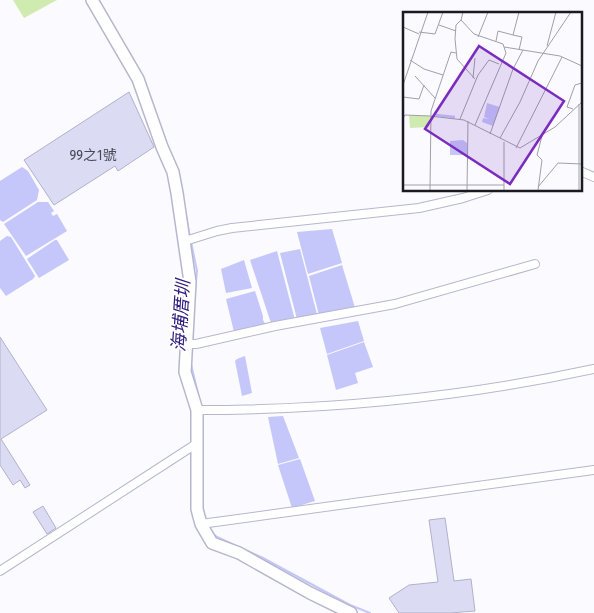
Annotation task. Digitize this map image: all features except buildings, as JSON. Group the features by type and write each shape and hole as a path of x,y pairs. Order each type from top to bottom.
{"street":[{"path":"92,0 138,79 173,172 190,282 191,344 185,372 202,410 196,444 197,509 202,524 212,543 239,553 310,593 351,613"},
{"path":"582,172 594,177"},
{"path":"185,241 232,228 419,208 485,191"},
{"path":"191,344 274,326 395,304 535,264"},
{"path":"202,410 389,401 486,390 594,369"},
{"path":"0,571 196,444"},
{"path":"202,524 594,470"}],"green space":[{"path":"13,0 57,0 24,18"}],"water":[{"path":"22,167 28,171 39,190 37,200 3,222 0,220 0,181"},
{"path":"38,202 48,202 54,211 51,213 53,216 57,214 67,231 26,256 4,224"},
{"path":"332,229 342,263 308,274 297,232"},
{"path":"7,236 11,237 35,276 6,296 0,288 0,241"},
{"path":"57,240 69,260 39,278 27,259"},
{"path":"300,249 318,318 298,323 280,253"},
{"path":"277,251 296,324 273,329 250,260"},
{"path":"244,260 252,288 226,293 221,269"},
{"path":"342,265 356,311 320,319 309,276"},
{"path":"255,291 263,320 268,329 235,336 226,299"},
{"path":"358,321 364,341 327,354 320,328"},
{"path":"364,342 373,367 355,373 358,383 336,390 327,355"},
{"path":"245,356 252,393 242,396 235,361"},
{"path":"283,416 299,458 278,464 268,417"},
{"path":"300,459 315,501 292,508 278,465"}],"waterway":[{"name":"海埔厝圳","path":"127,49 143,77"},
{"name":"海埔厝圳","path":"186,216 190,238"},
{"name":"海埔厝圳","path":"191,242 197,271 194,302"},
{"name":"海埔厝圳","path":"191,364 199,398"},
{"name":"海埔厝圳","path":"202,418 203,488"},
{"name":"海埔厝圳","path":"212,533 350,605 370,613"}]}
